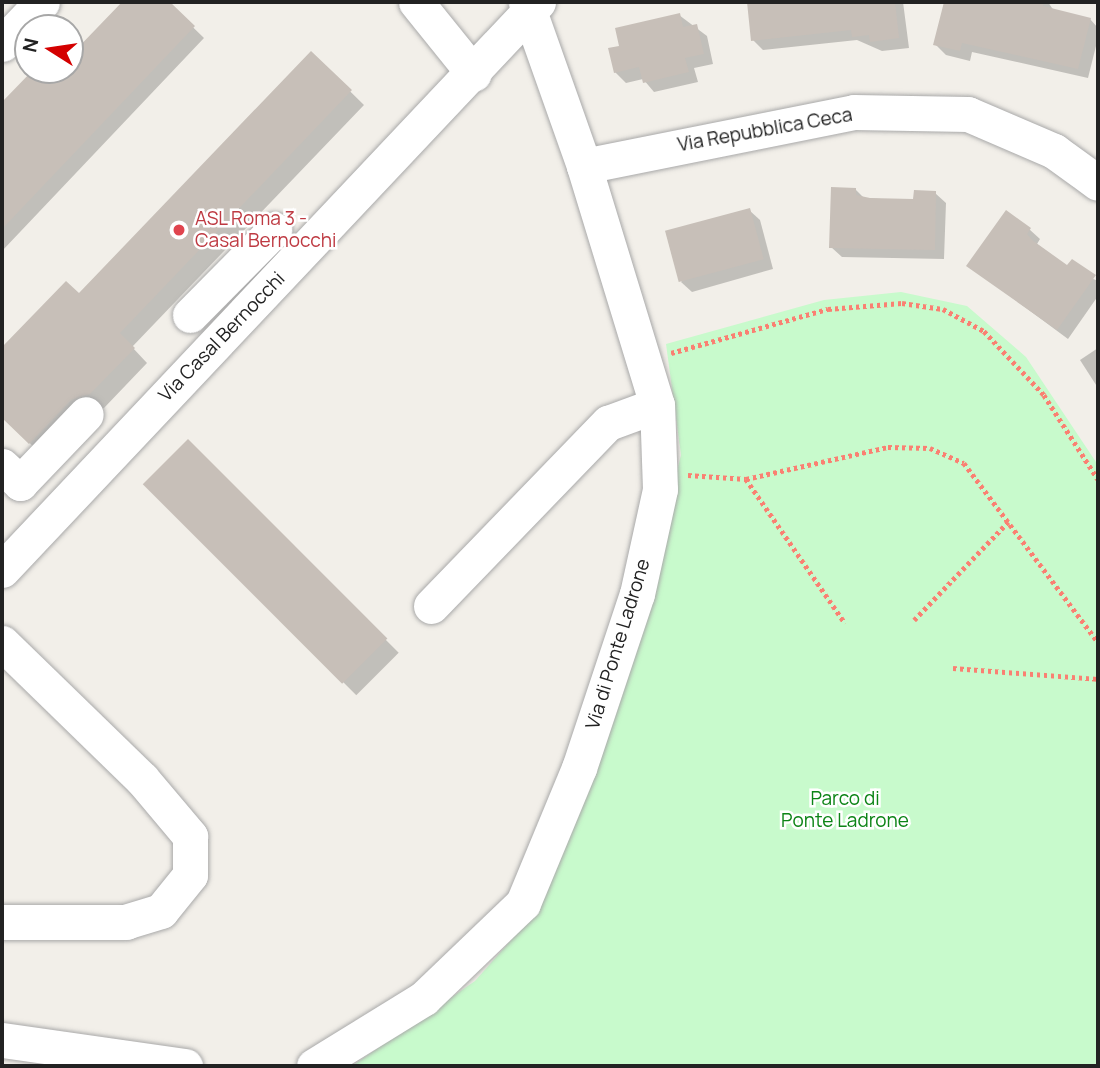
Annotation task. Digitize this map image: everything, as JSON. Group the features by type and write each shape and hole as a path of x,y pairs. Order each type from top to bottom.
{"street":[{"path":"2,44 42,2"},
{"path":"416,2 474,74"},
{"name":"Via Casal Bernocchi","path":"2,570 13,532 474,74 531,5"},
{"name":"Via di Ponte Ladrone","path":"314,1066 424,998 523,902 579,768 637,594 659,474 657,405 584,166 531,5"},
{"name":"Via Repubblica Ceca","path":"584,166 854,112 968,114 1054,150 1098,183"},
{"path":"190,315 274,230"},
{"path":"431,606 608,423 657,405"},
{"path":"2,466 20,483 86,414"},
{"path":"2,643 142,779 190,836 190,875 161,911 126,922 2,922"},
{"path":"2,1040 185,1066"}],"path":[{"path":"643,361 828,309 902,303 943,309 984,331 1044,395 1098,479"},
{"path":"659,474 746,479 888,447 930,448 964,463 1098,642"},
{"path":"746,479 845,624"},
{"path":"915,620 1009,522"},
{"path":"953,668 1098,679"}],"green space":[{"name":"Parco di Ponte Ladrone","path":"901,292 967,306 1026,357 1098,465 1098,1066 352,1066 475,981 534,914 626,674 681,455 666,344 824,300"}],"building":[{"path":"122,2 170,2 195,26 2,229 2,102 19,84 84,84 84,41"},
{"path":"747,2 895,2 899,38 870,42 869,35 852,37 851,30 751,41"},
{"path":"944,2 1044,2 1043,6 1091,18 1078,69 962,43 960,51 933,45"},
{"path":"680,13 683,27 697,24 704,54 685,58 689,72 643,83 639,67 614,73 608,48 619,46 615,28"},
{"path":"311,51 352,90 120,333 135,348 90,394 71,400 29,444 2,418 2,347 66,281 79,293"},
{"path":"831,187 856,188 856,195 870,198 913,199 914,190 936,191 935,250 829,248"},
{"path":"750,208 764,259 679,282 665,231"},
{"path":"1006,210 1031,228 1027,234 1032,240 1067,265 1072,259 1096,275 1057,330 966,266"},
{"path":"188,439 387,638 342,684 143,484"}],"place":[{"name":"ASL Roma 3 - Casal Bernocchi","path":"179,230"}]}
